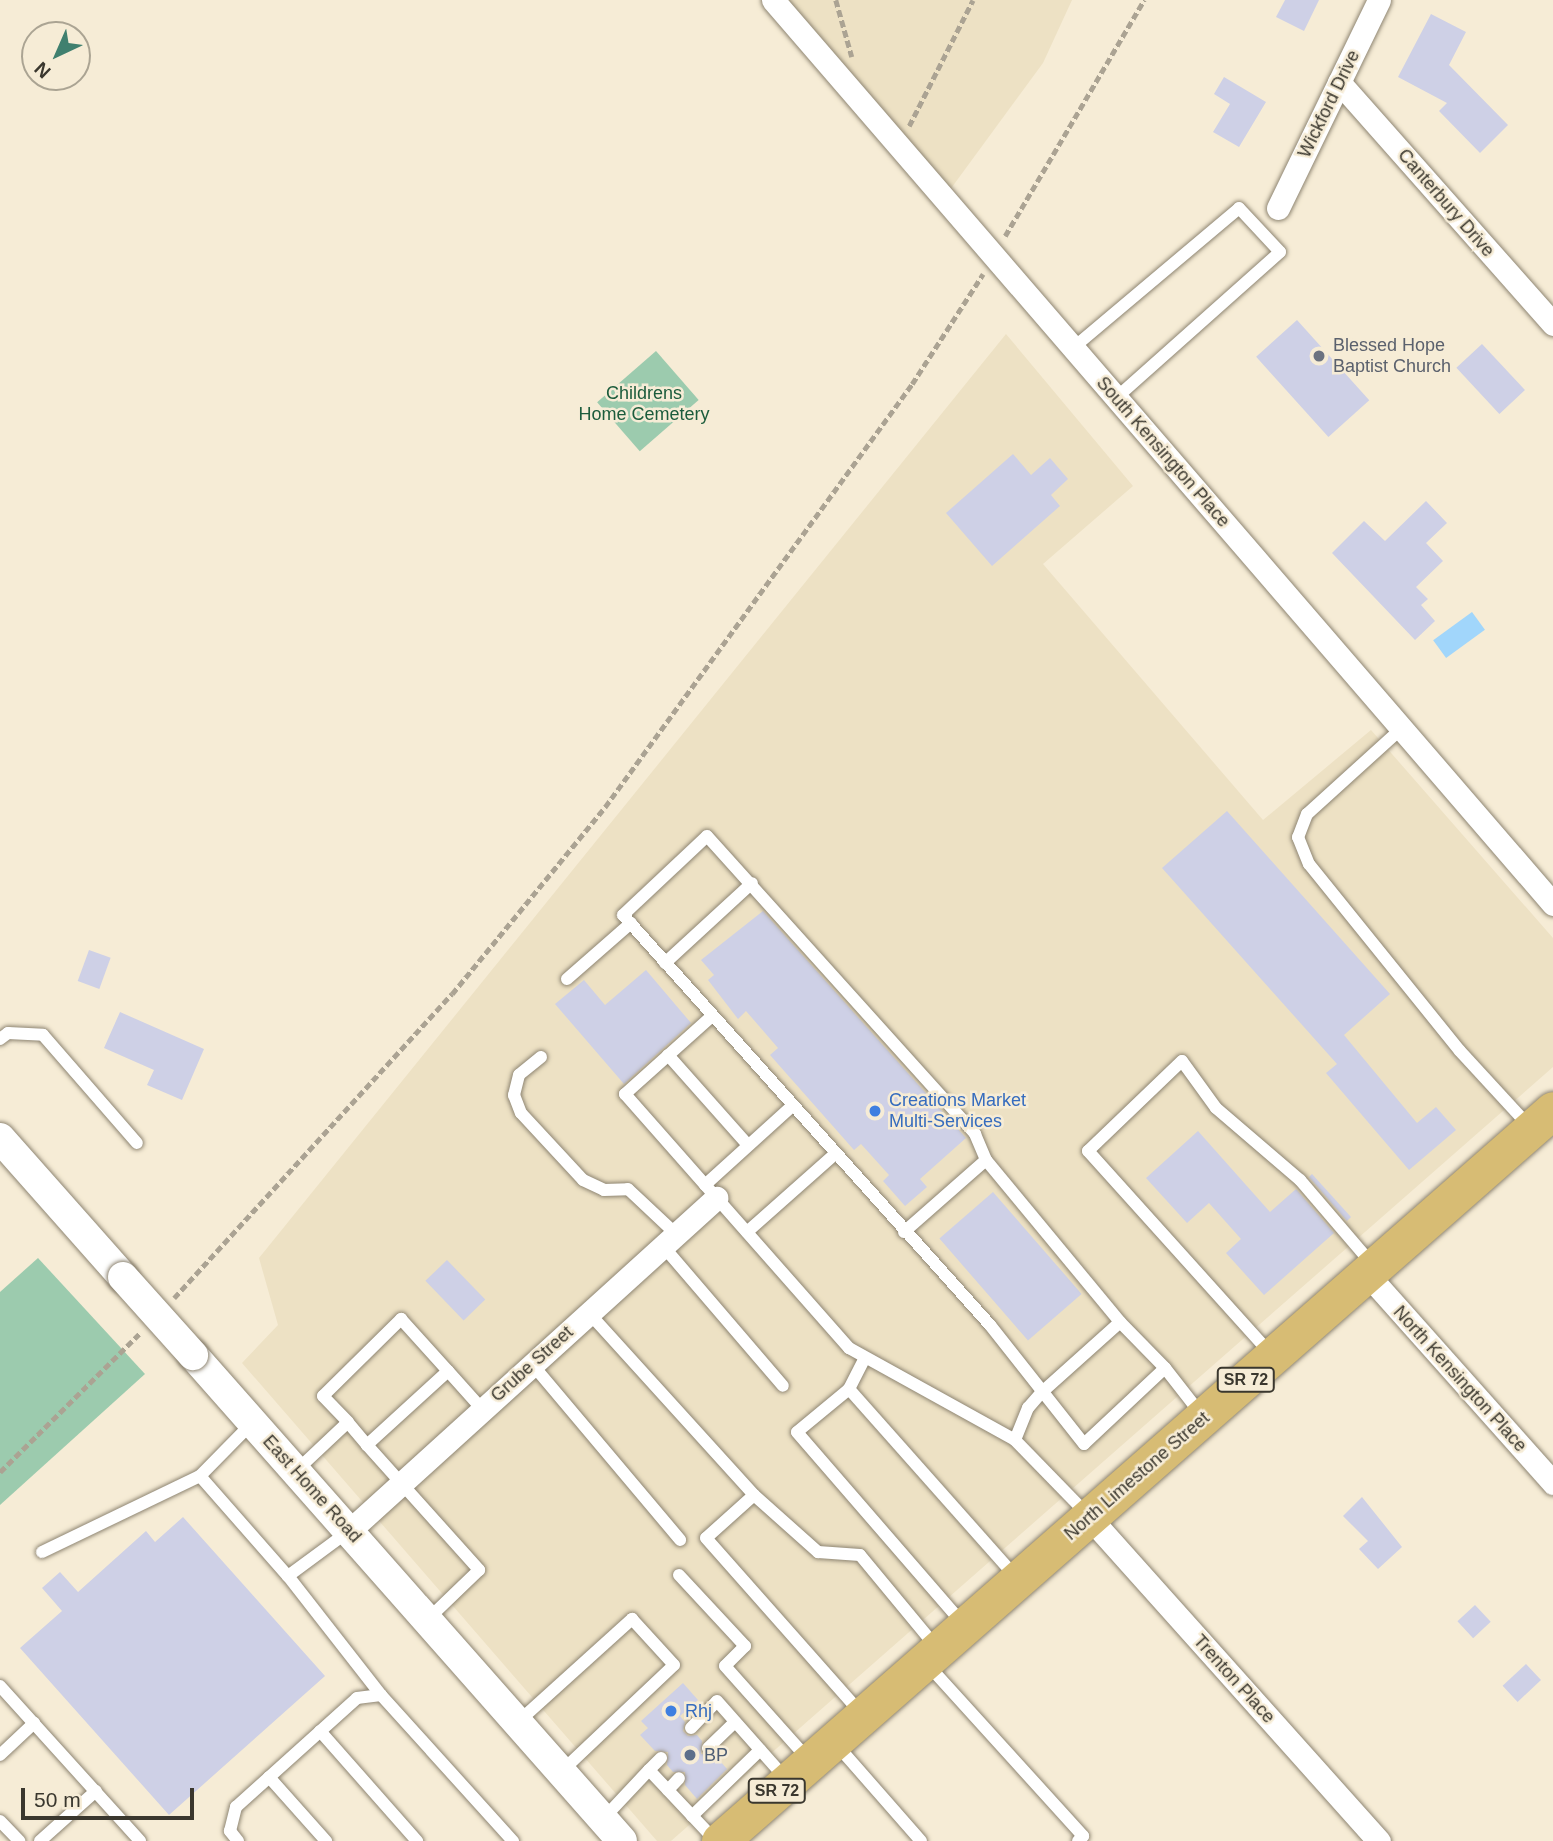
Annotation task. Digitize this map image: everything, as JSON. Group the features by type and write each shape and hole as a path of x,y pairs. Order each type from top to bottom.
{"main road":[{"name":"North Limestone Street","path":"718,1841 1542,1119"}],"street":[{"name":"South Kensington Place","path":"773,0 1553,904"},
{"name":"Wickford Drive","path":"1278,208 1379,0"},
{"name":"Canterbury Drive","path":"1339,82 1553,324"},
{"name":"East Home Road","path":"0,1138 613,1830"},
{"name":"Grube Street","path":"349,1531 669,1240 710,1191"},
{"name":"North Kensington Place","path":"1371,1270 1553,1483"},
{"name":"Trenton Place","path":"1089,1517 1379,1841"}],"lane":[{"path":"1073,348 1238,208 1280,252 1116,398"},
{"path":"1402,728 1307,814 1298,837 1309,864 1460,1051 1542,1119"},
{"path":"1165,1368 1084,1444 1041,1394 990,1325 904,1233 623,915 707,836 975,1134 986,1160 1120,1322 1165,1368 1203,1417"},
{"path":"666,963 752,883"},
{"path":"567,979 631,923"},
{"path":"712,1016 625,1094 849,1348 864,1359 1015,1440 1089,1517"},
{"path":"0,1039 8,1033 43,1035 137,1143"},
{"path":"668,1055 748,1146"},
{"path":"541,1057 519,1075 514,1095 522,1112 583,1180 604,1190 628,1189 783,1386"},
{"path":"1273,1356 1088,1151 1182,1061 1216,1108 1300,1180 1371,1270"},
{"path":"710,1191 748,1146 792,1106"},
{"path":"747,1232 835,1154"},
{"path":"904,1233 986,1160"},
{"path":"589,1313 754,1495 818,1552 860,1555 943,1646"},
{"path":"428,1619 480,1570 323,1396 401,1320 482,1409"},
{"path":"1015,1440 1028,1408 1120,1322"},
{"path":"864,1359 849,1389 797,1432 943,1646 1083,1836 1078,1841"},
{"path":"532,1364 680,1540"},
{"path":"368,1445 448,1371"},
{"path":"849,1389 1018,1580"},
{"path":"42,1552 200,1476 253,1422"},
{"path":"296,1471 348,1422"},
{"path":"200,1476 288,1576 381,1695 513,1841"},
{"path":"754,1495 706,1538 863,1716"},
{"path":"288,1576 349,1531"},
{"path":"679,1575 745,1646 724,1666 811,1762 921,1841"},
{"path":"518,1722 632,1619 674,1665 562,1771"},
{"path":"0,1686 140,1841"},
{"path":"238,1841 230,1831 236,1807 357,1698 381,1695"},
{"path":"691,1728 716,1701 760,1750 811,1762"},
{"path":"708,1748 735,1722"},
{"path":"0,1755 34,1723"},
{"path":"320,1731 417,1841"},
{"path":"692,1816 760,1750"},
{"path":"613,1830 649,1770 661,1758"},
{"path":"649,1770 718,1841"},
{"path":"269,1777 326,1841"},
{"path":"668,1790 679,1778"},
{"path":"40,1841 96,1791"},
{"path":"0,1821 19,1841"}],"path":[{"path":"899,145 974,0"},
{"path":"172,1301 452,993 605,807 896,406 993,258 1144,0"},
{"path":"0,1472 144,1330"}],"shaded area":[{"path":"773,0 1072,0 1043,63 944,198"},
{"path":"1006,334 1133,486 1043,564 1263,820 1371,730 1553,938 1553,1067 671,1841 657,1841 242,1363 278,1325 259,1258"}],"green space":[{"name":"Childrens Home Cemetery","path":"656,351 699,400 640,451 597,402"},
{"path":"38,1258 145,1374 0,1505 0,1292"}],"water":[{"path":"1472,612 1485,630 1446,658 1433,640"}],"building":[{"path":"1285,0 1319,0 1304,31 1276,17"},
{"path":"1431,14 1466,32 1449,65 1508,125 1480,153 1439,111 1447,103 1398,77"},
{"path":"1224,77 1266,102 1239,147 1213,132 1230,104 1214,94"},
{"path":"1297,320 1369,400 1328,437 1256,357"},
{"path":"1482,344 1525,390 1499,414 1456,368"},
{"path":"1013,454 1031,475 1050,458 1068,479 1051,495 1060,506 992,566 946,513"},
{"path":"1426,501 1447,523 1426,543 1443,561 1416,587 1428,599 1421,605 1435,621 1415,640 1332,553 1364,521 1385,541"},
{"path":"1227,811 1390,994 1344,1035 1417,1123 1436,1107 1456,1130 1409,1170 1326,1073 1337,1064 1162,868"},
{"path":"763,911 966,1138 920,1179 927,1187 905,1206 883,1181 889,1175 861,1144 854,1150 770,1055 778,1048 746,1011 738,1019 708,980 714,975 701,960"},
{"path":"89,950 111,958 99,989 78,981"},
{"path":"646,970 691,1023 624,1084 555,1004 584,980 605,1005"},
{"path":"120,1012 204,1049 182,1100 147,1085 154,1070 104,1048"},
{"path":"1198,1131 1270,1212 1296,1189 1334,1233 1264,1295 1226,1253 1241,1239 1209,1203 1187,1223 1146,1178"},
{"path":"1312,1174 1351,1217 1347,1221 1309,1177"},
{"path":"993,1192 1082,1294 1028,1340 939,1239"},
{"path":"447,1260 485,1300 464,1320 425,1281"},
{"path":"1362,1497 1402,1547 1378,1569 1359,1549 1368,1541 1343,1516"},
{"path":"183,1517 325,1676 169,1815 20,1648 62,1611 42,1588 60,1572 78,1592 146,1531 155,1542"},
{"path":"1475,1605 1491,1622 1473,1638 1457,1621"},
{"path":"1526,1664 1541,1680 1518,1702 1503,1686"},
{"path":"683,1683 698,1700 680,1716 685,1722 683,1731 688,1736 697,1735 702,1741 701,1754 714,1754 727,1769 697,1799 685,1785 685,1772 673,1772 667,1765 668,1752 655,1751 640,1735 648,1728 641,1721"}],"place":[{"name":"Blessed Hope Baptist Church","path":"1319,356"},
{"name":"Creations Market Multi-Services","path":"875,1111"},
{"name":"Rhj","path":"671,1711"},
{"name":"BP","path":"690,1755"}]}
